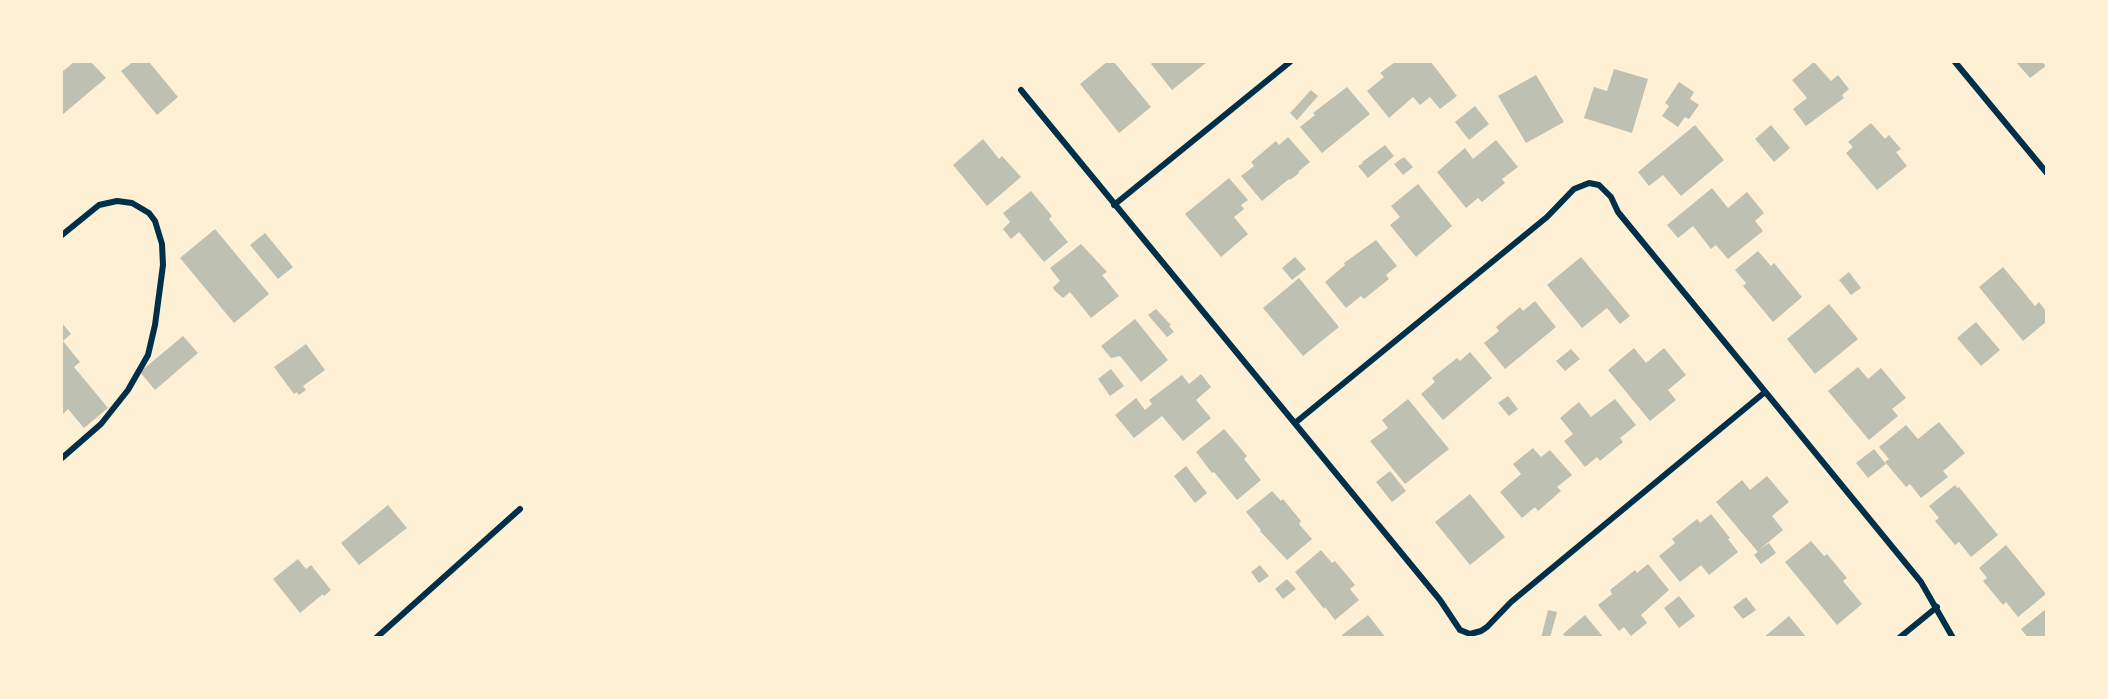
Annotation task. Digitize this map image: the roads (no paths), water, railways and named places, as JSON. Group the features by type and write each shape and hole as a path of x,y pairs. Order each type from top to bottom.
{"street":[{"path":"1114,205 1290,62"},
{"path":"1955,62 2046,172"},
{"path":"1021,90 1440,600 1460,630 1470,634 1487,627 1511,602 1766,392"},
{"path":"1295,423 1547,217 1574,189 1589,183 1599,185 1611,197 1618,212 1921,582 1953,638"},
{"path":"62,234 99,206 117,201 132,203 149,213 154,221 162,244 163,266 155,325 148,355 128,390 101,424 62,458"},
{"path":"376,638 520,509"},
{"path":"1899,638 1937,607"}]}
